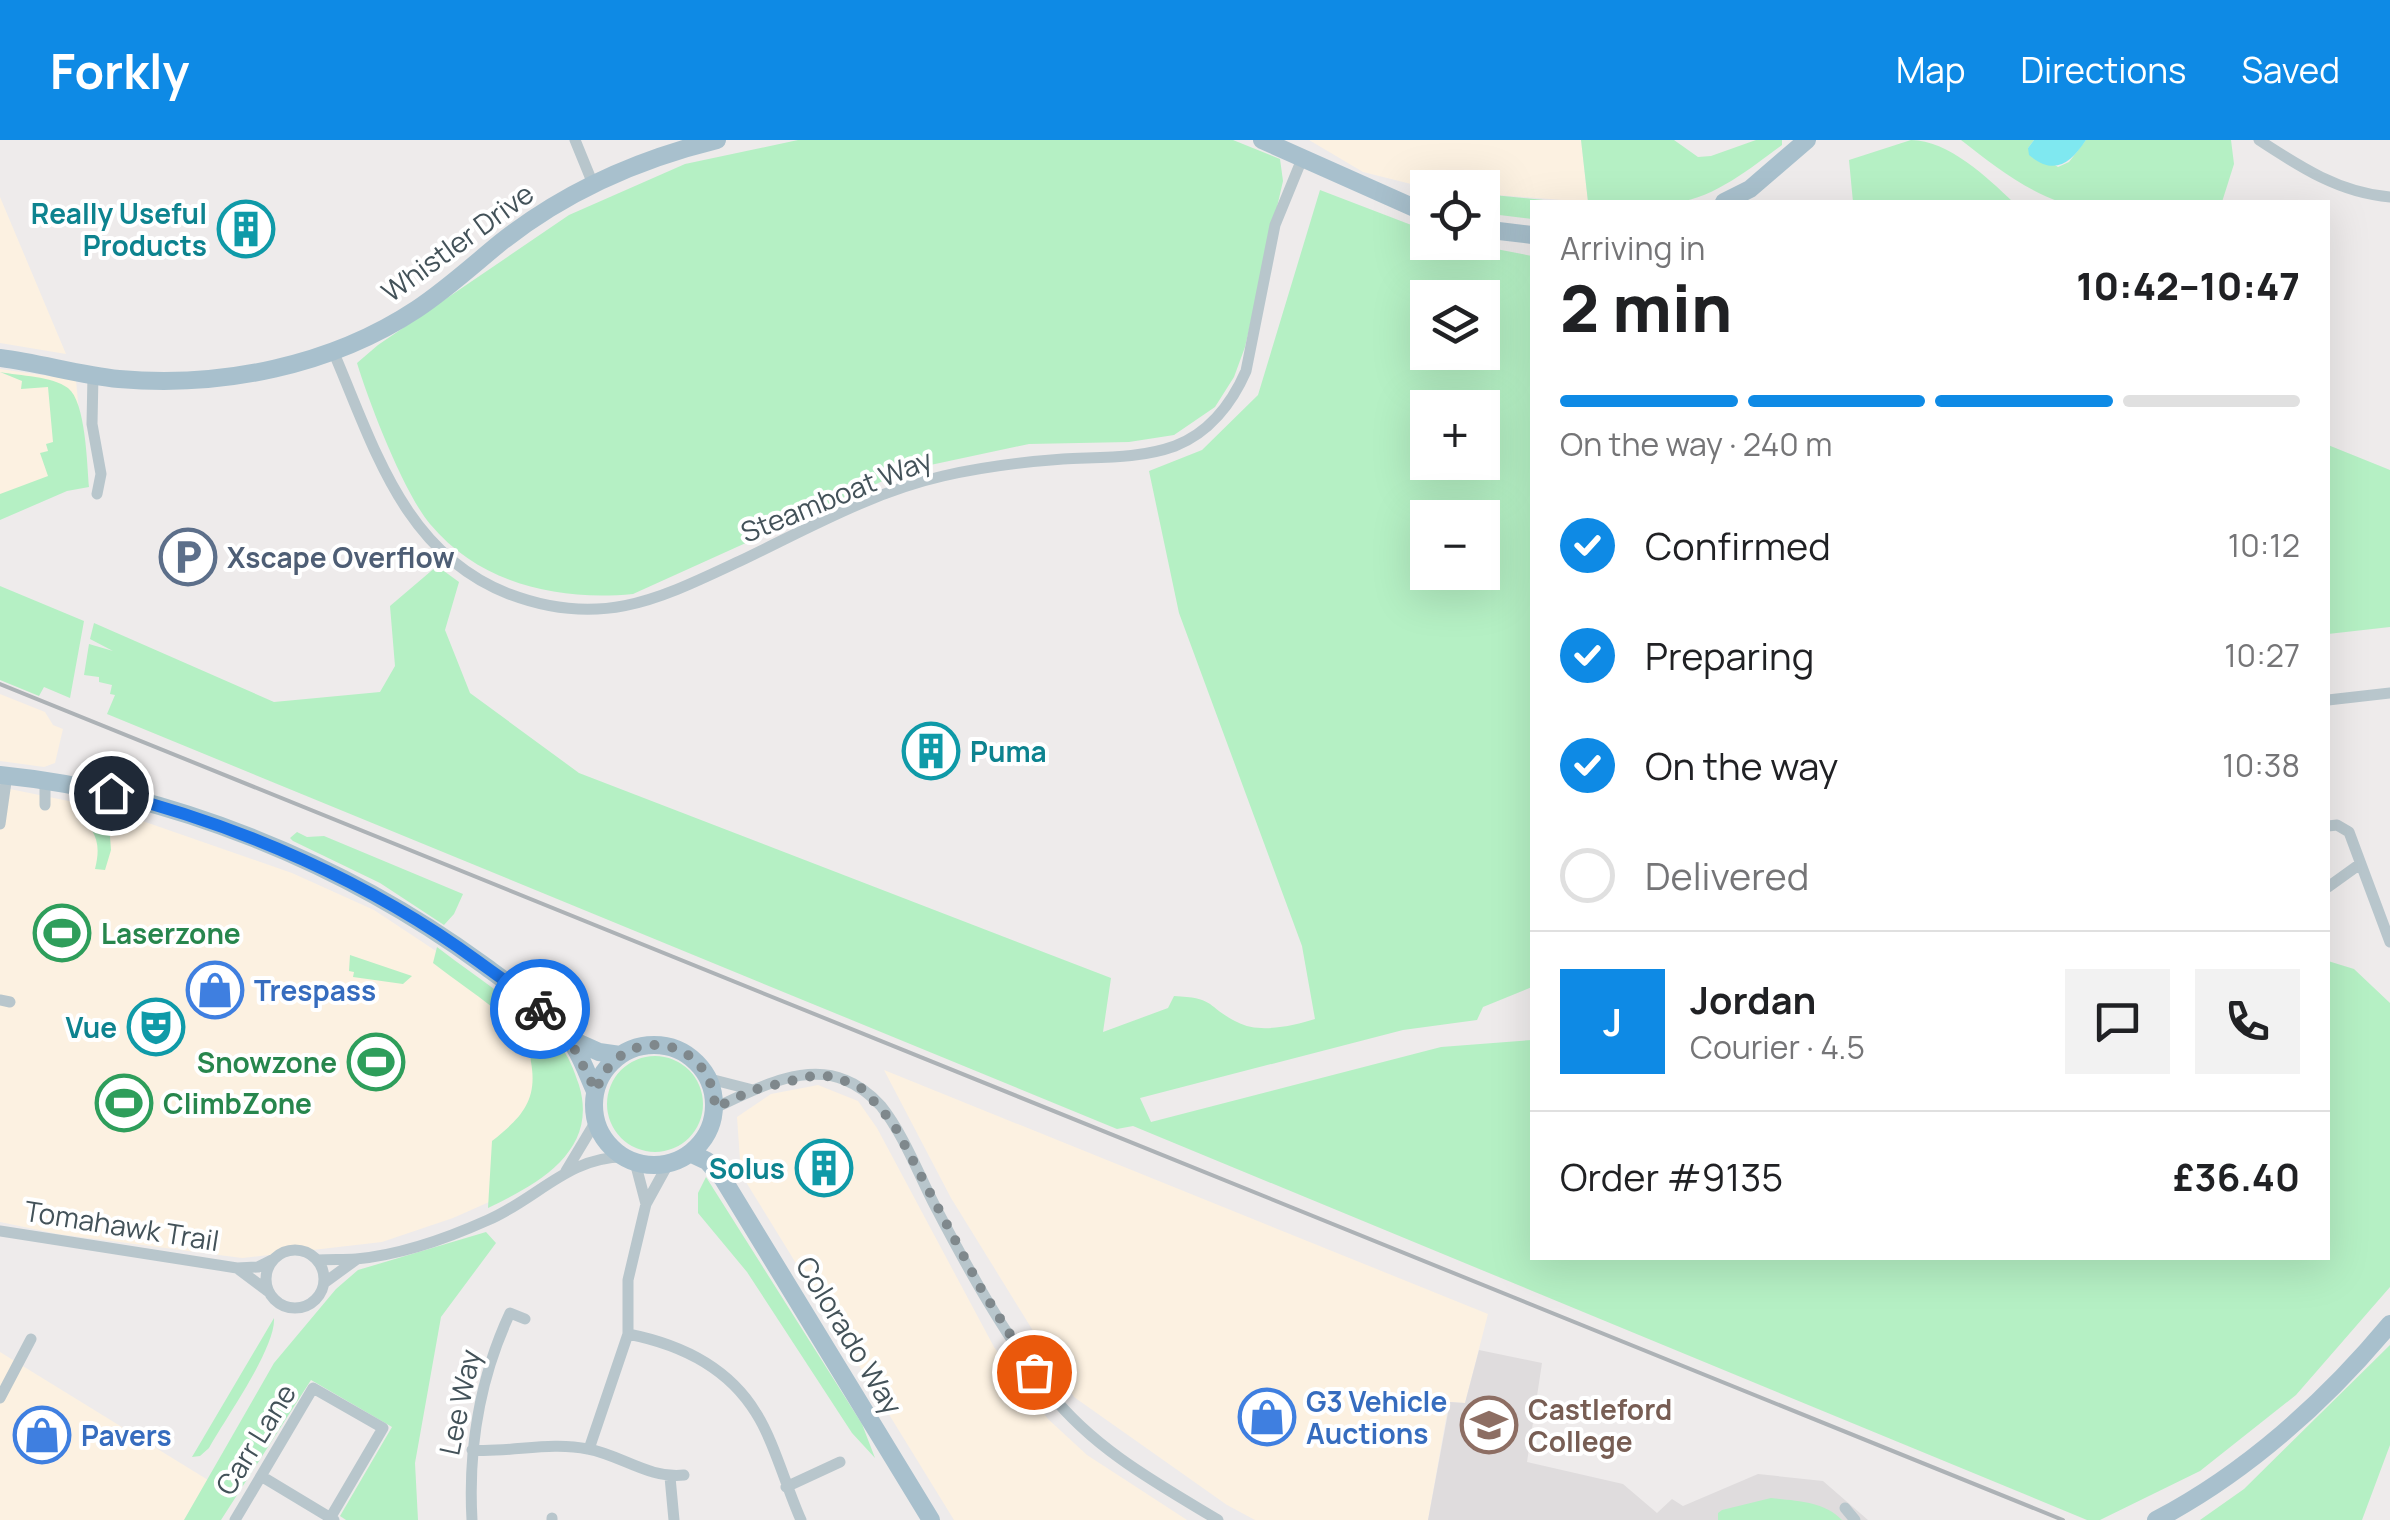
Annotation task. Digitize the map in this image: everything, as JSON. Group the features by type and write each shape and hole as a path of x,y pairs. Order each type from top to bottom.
{"main road":[{"name":"Whistler Drive","path":"0,358 93,375 149,381 199,380 252,373 333,351 412,312 451,286 526,224 593,184 674,150 717,140"},
{"path":"1262,140 1410,206"},
{"path":"1728,200 1750,189 1807,140"},
{"path":"1500,232 1530,235"},
{"path":"4,775 82,786 169,808 306,861 463,950 532,1001 570,1040 596,1091"},
{"path":"570,1040 598,1052 620,1055"},
{"path":"670,1046 700,1065 710,1080 714,1114 700,1145 690,1153 668,1164 630,1160 610,1145 596,1121 596,1091 605,1070 620,1055 636,1047 670,1046"},
{"name":"Colorado Way","path":"714,1114 714,1144 723,1178"},
{"name":"Colorado Way","path":"690,1153 707,1161 723,1178 931,1520"},
{"path":"2162,1517 2239,1468 2289,1426 2352,1370 2390,1324"}],"street":[{"path":"575,140 593,184"},
{"path":"2259,140 2322,180 2357,192 2390,197"},
{"name":"Steamboat Way","path":"333,351 396,496 416,526 441,552 486,583 541,603 577,608 633,605 688,586 835,516 939,476 1004,464 1131,456 1189,439 1222,412 1246,371 1275,225 1302,158"},
{"path":"93,375 92,424 100,474 97,494"},
{"path":"2330,700 2390,693"},
{"path":"0,824 4,775"},
{"path":"44,805 45,789"},
{"path":"2330,826 2349,832 2390,942"},
{"path":"2330,886 2360,864"},
{"path":"714,1114 753,1090 821,1074 844,1080 871,1096 893,1123 989,1302 1052,1396 1117,1457 1218,1520"},
{"path":"710,1080 753,1090"},
{"name":"Tomahawk Trail","path":"566,1171 596,1121"},
{"name":"Tomahawk Trail","path":"0,1232 236,1268 258,1267 291,1249 304,1251 318,1260 357,1259 445,1238 494,1218 566,1171 597,1158 630,1160"},
{"path":"630,1160 646,1204"},
{"path":"589,1449 628,1334 628,1280 646,1204 668,1164"},
{"name":"Tomahawk Trail","path":"236,1268 277,1302 301,1307 315,1300 324,1283 357,1259"},
{"path":"269,1292 266,1276 272,1260"},
{"path":"318,1260 324,1283"},
{"name":"Lee Way","path":"472,1520 472,1450 493,1350 510,1313 525,1320"},
{"path":"628,1334 694,1355 730,1381 756,1413 800,1520"},
{"path":"0,1398 31,1339"},
{"name":"Carr Lane","path":"235,1520 313,1388 383,1428 331,1519"},
{"path":"472,1450 495,1452 540,1445 589,1449 677,1476 674,1520"},
{"path":"786,1487 840,1462"},
{"path":"261,1476 331,1519"},
{"path":"1845,1508 1854,1520"}],"shaded area":[{"path":"1309,140 1581,140 1588,200 1500,195 1500,170 1410,170 1410,184 1363,172"},
{"path":"0,197 66,354 0,343"},
{"path":"0,369 76,380 85,478 0,510"},
{"path":"0,694 45,712 53,725 63,729 55,763 44,767 0,761"},
{"path":"0,787 108,809 292,873 374,910 439,953 559,1051 516,1190 453,1218 382,1242 242,1258 58,1234 0,1222"},
{"path":"884,1070 1488,1314 1465,1403 1449,1402 1428,1520 1255,1520 1227,1505 1074,1397 951,1198"},
{"path":"818,1085 858,1101 877,1128 994,1347 1048,1419 1087,1455 1187,1520 954,1520 741,1174 737,1117 771,1094"},
{"name":"Castleford College","path":"1479,1350 1542,1363 1527,1462 1623,1484 1657,1513 1672,1499 1683,1506 1758,1474 1823,1481 1868,1520 1428,1520 1450,1402 1465,1403"},
{"path":"0,1352 208,1480 184,1520 0,1520"}],"green space":[{"path":"798,140 1233,140 1280,159 1283,181 1245,347 1234,377 1215,407 1174,435 1129,442 1029,444 907,470 633,594 577,595 523,584 497,575 450,545 430,524 409,491 357,363 569,215 685,164"},
{"path":"1581,140 1674,140 1698,157 1756,140 1782,140 1782,145 1733,180 1691,199 1588,200"},
{"path":"1911,140 1925,142 1953,153 2011,200 1853,200 1849,160"},
{"path":"1961,140 2034,140 2028,148 2058,167 2069,162 2086,140 2231,140 2234,164 2223,200 2055,200 1996,167"},
{"path":"1320,190 1410,224 1410,260 1500,260 1500,250 1530,256 1530,988 1483,1007 1477,1020 1403,1030 1140,1098 1151,1122 1441,1047 1530,1040 1530,1260 2330,1260 2330,962 2354,969 2390,1003 2390,1287 2296,1395 2200,1471 2100,1520 2087,1520 1133,1126 1117,1129 107,714 115,695 110,694 112,685 99,682 99,677 84,675 89,644 113,651 90,639 94,623 274,702 380,692 395,666 390,606 437,566 459,582 445,630 470,693 579,773 1111,978 1103,1032 1168,1008 1174,996 1204,1001 1246,1026 1276,1028 1315,1019 1302,946 1179,613 1149,471 1202,450 1258,395"},
{"path":"1500,196 1544,200 1530,200 1530,219 1500,215"},
{"path":"0,372 53,381 74,395 84,434 89,487 67,491 0,520 0,494 48,476 40,453 48,451 46,444 53,442 48,387 21,389 22,381"},
{"path":"2330,446 2390,470 2390,627 2330,634"},
{"path":"0,586 84,621 70,698 44,687 39,696 0,680"},
{"path":"79,801 108,809 111,850 105,870 95,869 97,843 92,830 74,812"},
{"path":"297,832 307,837 324,836 463,894 444,925 380,883 293,841 290,838"},
{"path":"437,947 545,1030 565,1053 579,1085 583,1108 572,1147 544,1176 488,1208 492,1141 525,1108 532,1088 530,1054 525,1039 512,1024 433,963"},
{"path":"350,955 412,976 403,984 353,977 354,972 349,971"},
{"path":"655,1056 673,1060 689,1070 699,1086 703,1104 699,1122 689,1138 673,1148 655,1152 637,1148 621,1138 611,1122 607,1104 611,1086 621,1070 637,1060"},
{"path":"706,1177 862,1424 875,1458 852,1433 747,1272 698,1213 698,1193"},
{"path":"486,1232 496,1243 441,1317 415,1463 418,1520 346,1520 340,1516 392,1427 311,1380 221,1520 184,1520 274,1363 336,1289 358,1270"},
{"path":"274,1318 267,1347 248,1383 209,1448 192,1457"},
{"path":"2390,1345 2390,1445 2362,1520 2200,1520 2244,1489"},
{"path":"1771,1498 1818,1505 1842,1520 1718,1520 1722,1510"}],"water":[{"path":"2034,140 2086,140 2068,161 2054,166 2029,155 2028,148"}],"railway":[{"path":"0,684 2063,1520"}],"way so far":[{"path":"540,1009 570,1040 596,1091 605,1070 620,1055 653,1044 670,1046 700,1065 710,1080 715,1108 753,1090 797,1077 821,1074 863,1089 893,1123 980,1287 1034,1372"}],"place":[{"name":"Really Useful Products","path":"246,229"},
{"name":"Xscape Overflow","path":"188,557"},
{"name":"Puma","path":"931,751"},
{"name":"Laserzone","path":"62,933"},
{"name":"Trespass","path":"215,990"},
{"name":"Vue","path":"156,1027"},
{"name":"Snowzone","path":"376,1062"},
{"name":"ClimbZone","path":"124,1103"},
{"name":"Solus","path":"824,1168"},
{"name":"G3 Vehicle Auctions","path":"1267,1417"},
{"name":"Castleford College","path":"1489,1425"},
{"name":"Pavers","path":"42,1435"}],"route":[{"path":"111,793 238,832 306,861 463,950 540,1009"}]}
